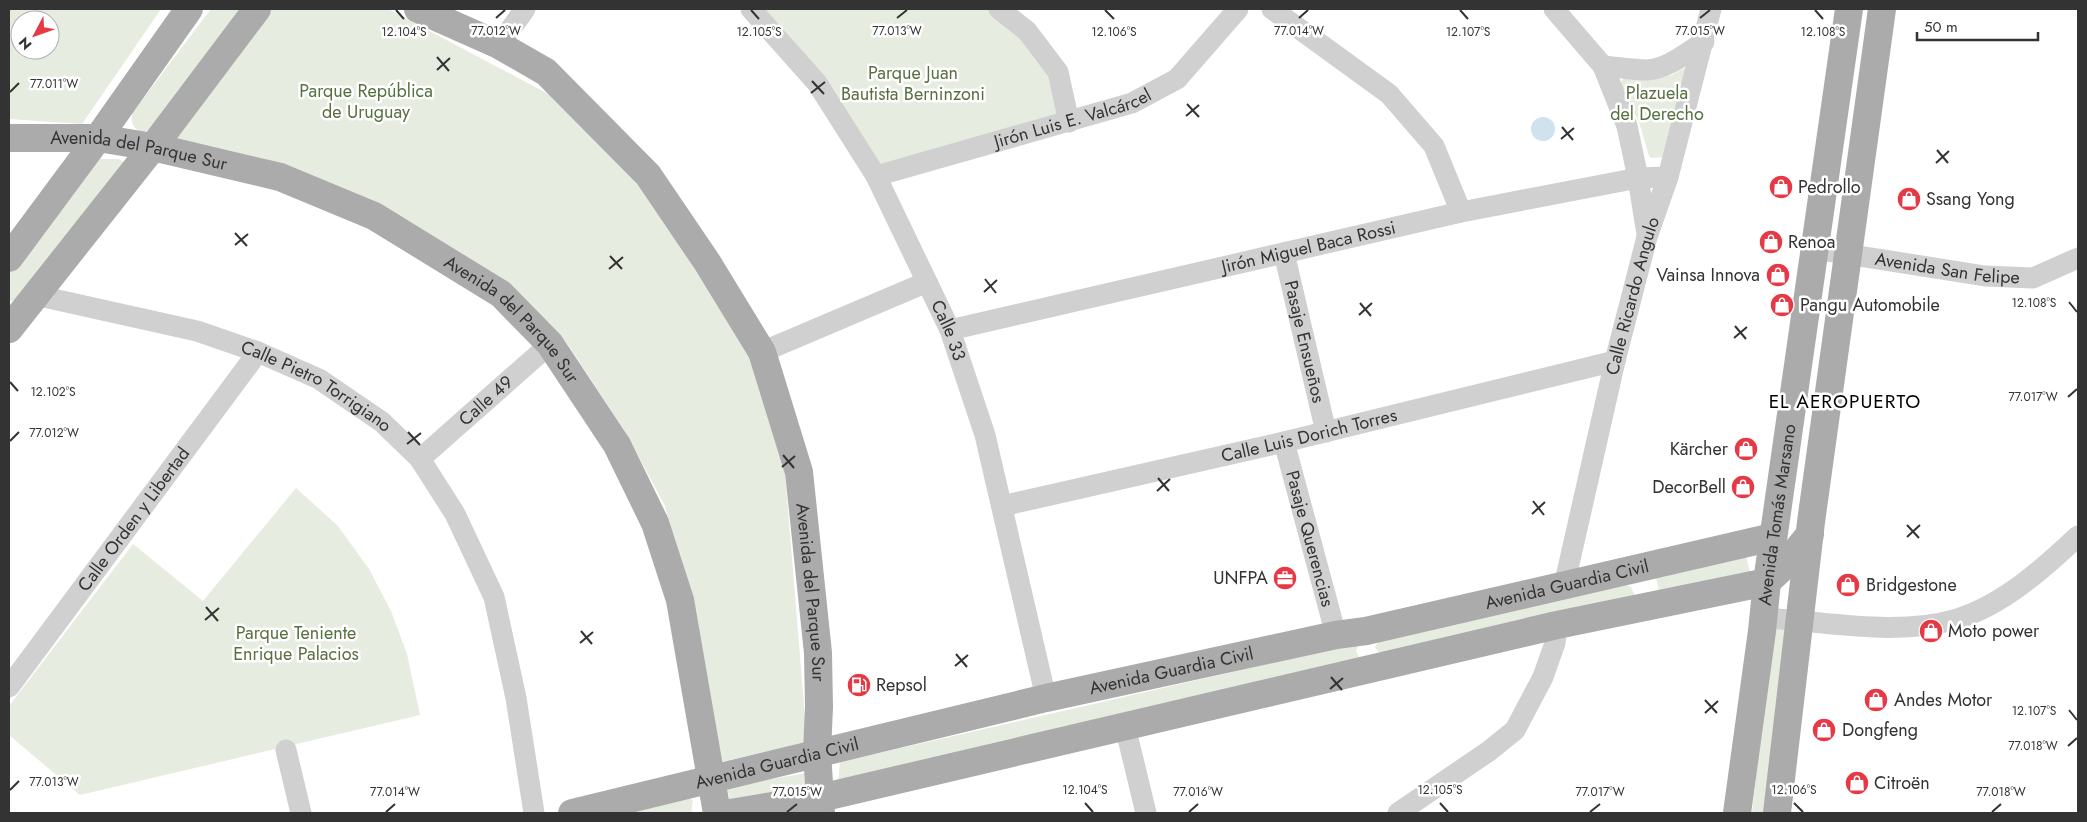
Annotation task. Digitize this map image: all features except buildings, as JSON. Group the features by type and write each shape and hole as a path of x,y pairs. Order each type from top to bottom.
{"main road":[{"path":"9,258 98,138 189,9"},
{"path":"12,321 35,295 153,147 257,9"},
{"name":"Avenida del Parque Sur","path":"418,9 498,44 546,72 648,176 707,262 762,352 799,472 818,653 820,707 817,753 820,805"},
{"name":"Avenida Tomás Marsano","path":"1737,813 1764,618 1766,582 1849,9"},
{"name":"Avenida Tomás Marsano","path":"1777,813 1810,534 1847,253 1882,9"},
{"name":"Avenida del Parque Sur","path":"9,138 98,138 153,147 280,177 374,216 501,294 550,344 617,445 655,523 680,600 717,813"},
{"path":"1766,582 1785,565 1810,534"},
{"name":"Avenida Guardia Civil","path":"572,813 1046,698 1366,631 1773,537"},
{"path":"1616,574 1634,575 1646,586 1646,598 1632,610"},
{"name":"Avenida Guardia Civil","path":"730,813 820,805 1125,726 1557,625 1766,582"},
{"path":"1366,631 1363,639 1363,653 1366,660 1377,668"}],"street":[{"path":"498,44 525,9"},
{"name":"Calle 33","path":"751,9 817,83 876,176 950,330 985,435 1046,698"},
{"path":"999,9 1027,31 1058,72 1069,122"},
{"name":"Jirón Luis E. Valcárcel","path":"876,176 1132,103 1177,79 1238,9"},
{"path":"1272,9 1389,94 1434,146 1461,212"},
{"path":"1554,9 1603,66 1627,126 1638,178 1647,238"},
{"name":"Calle Ricardo Angulo","path":"1564,586 1615,361 1647,238 1668,177 1711,9"},
{"path":"1603,66 1646,70 1660,67 1674,61 1704,42"},
{"name":"Jirón Miguel Baca Rossi","path":"950,330 1461,212 1638,178 1668,177"},
{"name":"Avenida San Felipe","path":"1814,248 1985,276 2033,278 2078,258"},
{"name":"Pasaje Ensueños","path":"1284,253 1326,432"},
{"path":"762,352 927,282"},
{"name":"Calle Pietro Torrigiano","path":"35,295 196,331 258,352 319,379 382,422 420,459 455,514 494,597 516,698 534,813"},
{"name":"Calle 49","path":"420,459 550,344"},
{"name":"Calle Orden y Libertad","path":"9,687 258,352"},
{"name":"Calle Luis Dorich Torres","path":"1002,506 1284,442 1615,361"},
{"name":"Pasaje Querencias","path":"1284,442 1336,636"},
{"path":"1764,618 1864,626 1910,627 1957,619 2003,598 2052,560 2078,536"},
{"path":"1398,813 1489,751 1515,730 1544,677 1555,643 1557,625"},
{"path":"1125,726 1146,813"},
{"path":"286,750 301,813"}],"green space":[{"path":"9,9 161,9 82,124 9,119"},
{"path":"211,9 242,9 149,130 141,133 133,124 133,112"},
{"name":"Parque República de Uruguay","path":"270,9 388,9 554,97 649,191 751,357 784,461 807,742 717,763 685,585 665,506 625,431 565,340 515,293 170,138"},
{"name":"Parque Juan Bautista Berninzoni","path":"760,9 991,9 1023,36 1054,75 1062,119 878,171"},
{"name":"Plazuela del Derecho","path":"1684,68 1687,71 1664,157 1652,158 1649,156 1640,125 1620,82 1626,77 1658,78 1672,75"},
{"path":"99,159 119,159 123,162 16,303 9,300 9,274"},
{"name":"Parque Teniente Enrique Palacios","path":"296,488 338,526 369,569 391,611 407,654 420,715 80,795 9,735 9,706 133,544 203,601"},
{"path":"1746,556 1750,572 1660,594 1656,578"},
{"path":"1625,584 1631,587 1635,596 1380,654 1375,647 1378,642"},
{"path":"1772,629 1791,631 1768,813 1752,813"},
{"path":"1359,643 1356,651 1363,664 838,782 840,762"},
{"path":"806,773 809,789 730,803 727,787"},
{"path":"690,798 693,801 691,813 602,813"}],"water":[{"path":"1543,117 1551,121 1555,129 1551,137 1543,141 1535,137 1531,129 1535,121"}],"place":[{"name":"Pedrollo","path":"1781,187"},
{"name":"Ssang Yong","path":"1909,199"},
{"name":"Renoa","path":"1771,242"},
{"name":"Vainsa Innova","path":"1778,275"},
{"name":"Pangu Automobile","path":"1782,305"},
{"name":"Kärcher","path":"1746,449"},
{"name":"DecorBell","path":"1743,487"},
{"name":"UNFPA","path":"1285,578"},
{"name":"Bridgestone","path":"1848,585"},
{"name":"Moto power","path":"1931,631"},
{"name":"Repsol","path":"859,685"},
{"name":"Andes Motor","path":"1876,700"},
{"name":"Dongfeng","path":"1824,730"},
{"name":"Citroën","path":"1857,783"}],"district":[{"name":"EL AEROPUERTO","path":"1845,401"}]}
